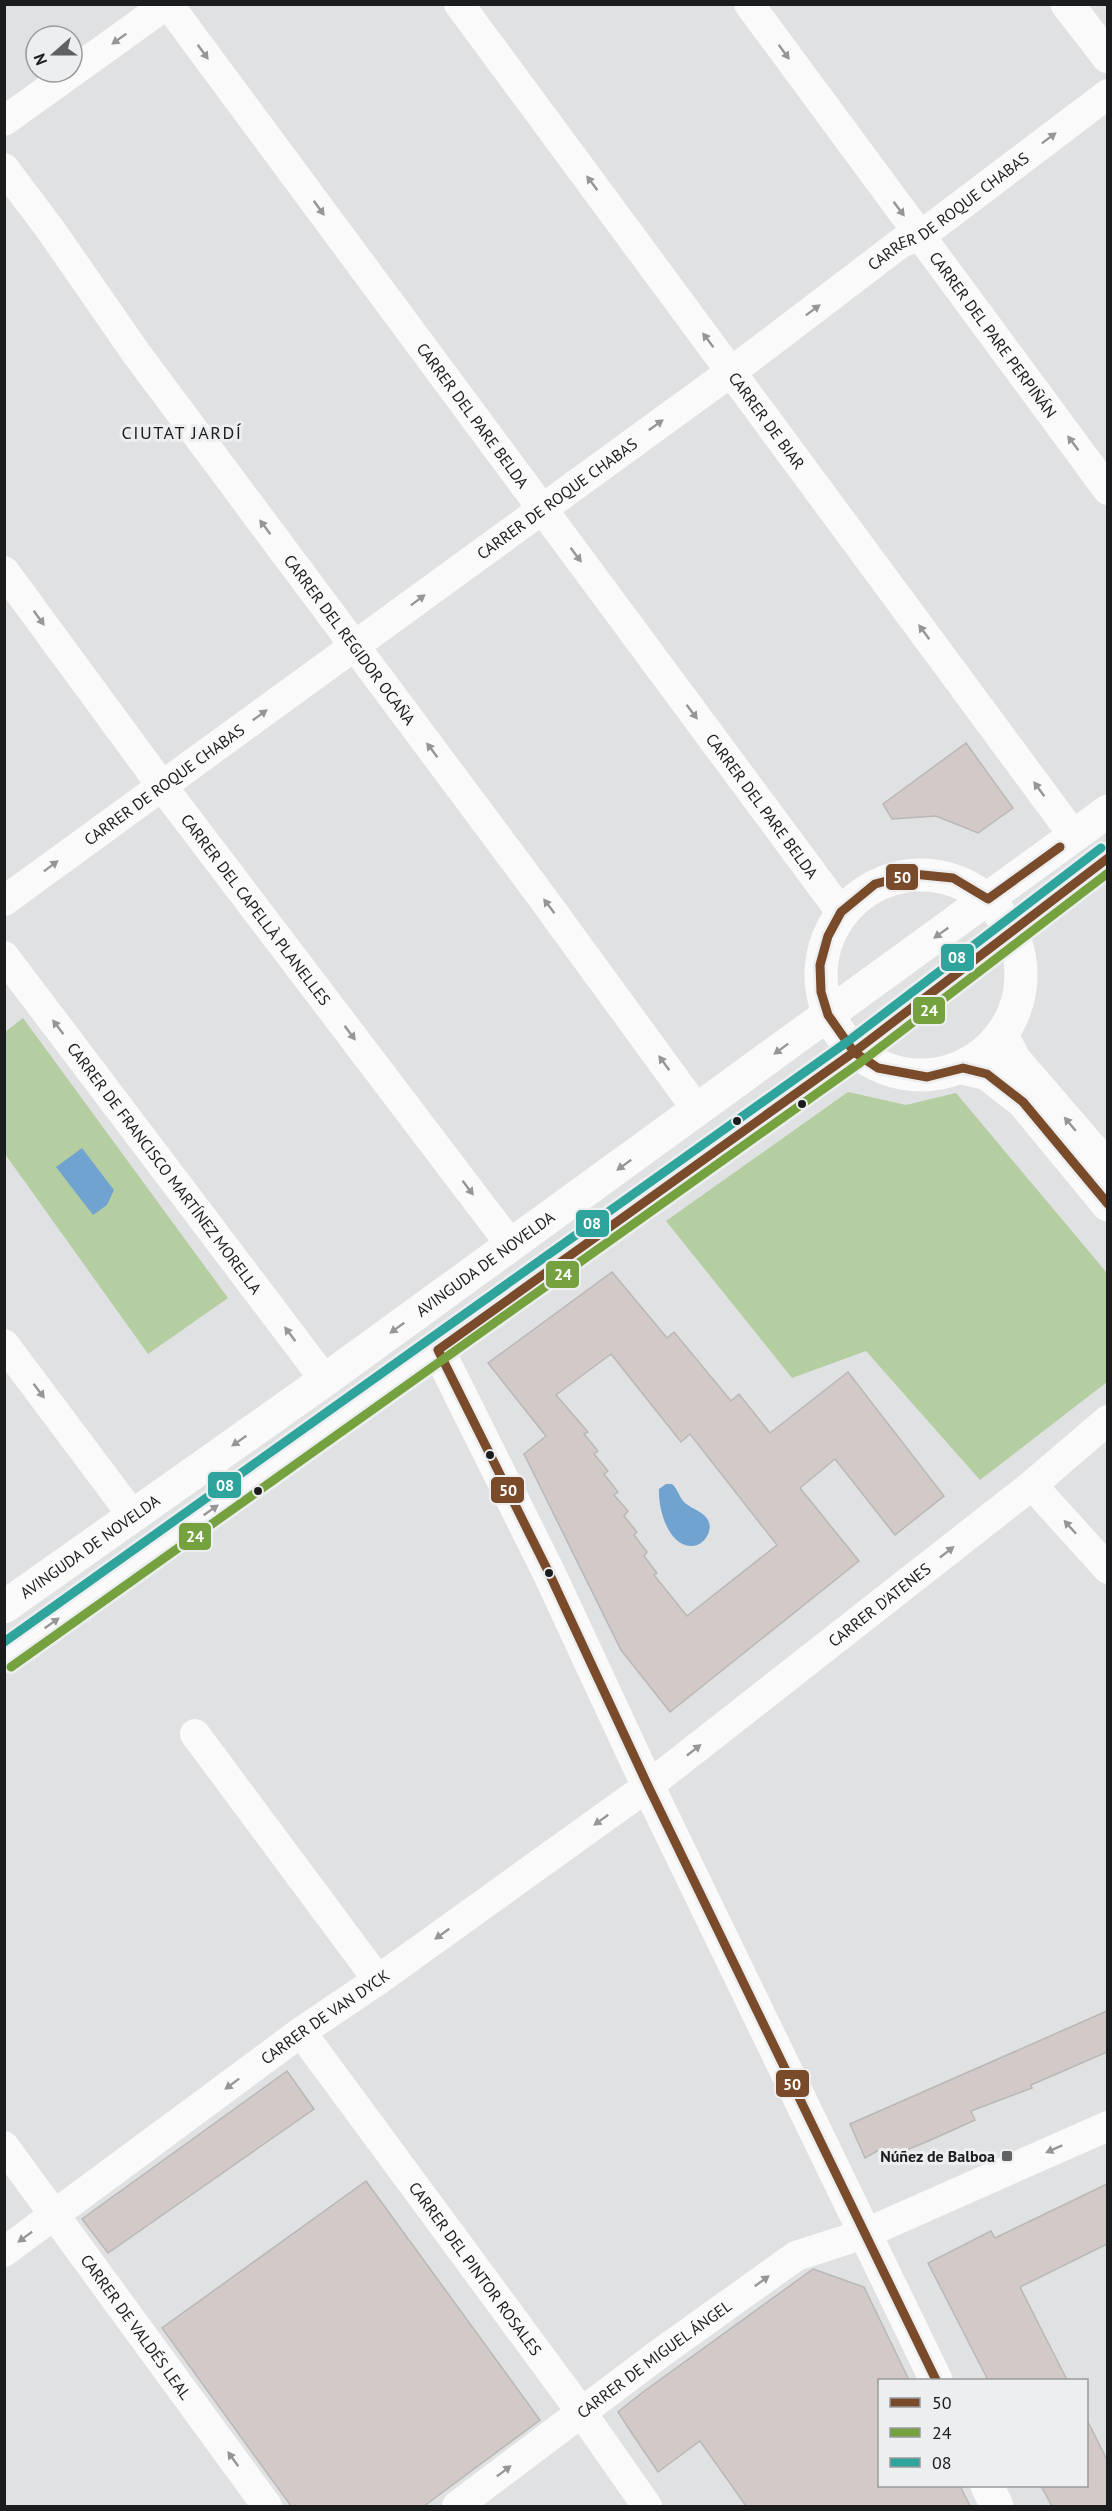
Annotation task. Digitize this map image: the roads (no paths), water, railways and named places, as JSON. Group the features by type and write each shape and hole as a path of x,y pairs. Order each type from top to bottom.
{"main road":[{"path":"1067,4 1107,57"},
{"name":"AVINGUDA DE NOVELDA","path":"4,1608 698,1111 1107,811"},
{"path":"4,1657 854,1052 1107,858"},
{"path":"913,874 953,879 988,899 1011,930 1022,964 1019,1001 1003,1035 984,1055 963,1068 927,1077 878,1068 854,1052 828,1014 821,992 820,965 828,936 841,912 875,885 913,874"},
{"path":"1003,1035 1014,1059 1107,1168"},
{"path":"963,1068 987,1074 1023,1102 1107,1205"},
{"path":"438,1350 549,1573 648,1786 936,2379"},
{"path":"988,2487 998,2506"}],"street":[{"path":"4,121 167,4"},
{"name":"CARRER DEL PARE BELDA","path":"167,4 841,912"},
{"name":"CARRER DE BIAR","path":"459,4 1074,836"},
{"name":"CARRER DEL PARE PERPIÑÁN","path":"749,4 1107,490"},
{"name":"CARRER DE ROQUE CHABAS","path":"4,901 732,371 902,242 919,237 1107,94"},
{"name":"CARRER DEL REGIDOR OCAÑA","path":"4,168 50,229 135,353 356,646 698,1111"},
{"name":"CARRER DEL CAPELLÀ PLANELLES","path":"4,571 162,786 511,1245"},
{"name":"CARRER DE FRANCISCO MARTÍNEZ MORELLA","path":"4,956 325,1380"},
{"path":"4,1344 132,1516"},
{"name":"CARRER D'ATENES","path":"648,1786 1032,1485 1107,1420"},
{"path":"1032,1485 1107,1569"},
{"path":"195,1734 378,1980"},
{"name":"CARRER DE VAN DYCK","path":"4,2252 301,2032 378,1980 648,1786"},
{"name":"CARRER DEL PINTOR ROSALES","path":"301,2032 582,2413 647,2506"},
{"name":"CARRER DE MIGUEL ÁNGEL","path":"457,2506 796,2256 864,2234 1107,2126"},
{"name":"CARRER DE VALDÉS LEAL","path":"4,2146 267,2506"}],"water":[{"path":"82,1148 114,1190 107,1205 93,1215 56,1167"},
{"path":"666,1484 672,1484 685,1503 703,1514 708,1520 710,1529 700,1544 691,1546 683,1544 670,1532 662,1515 659,1497 659,1489"}],"place":[{"name":"Núñez de Balboa","path":"1007,2156"}],"district":[{"name":"CIUTAT JARDÍ","path":"182,433"}]}
